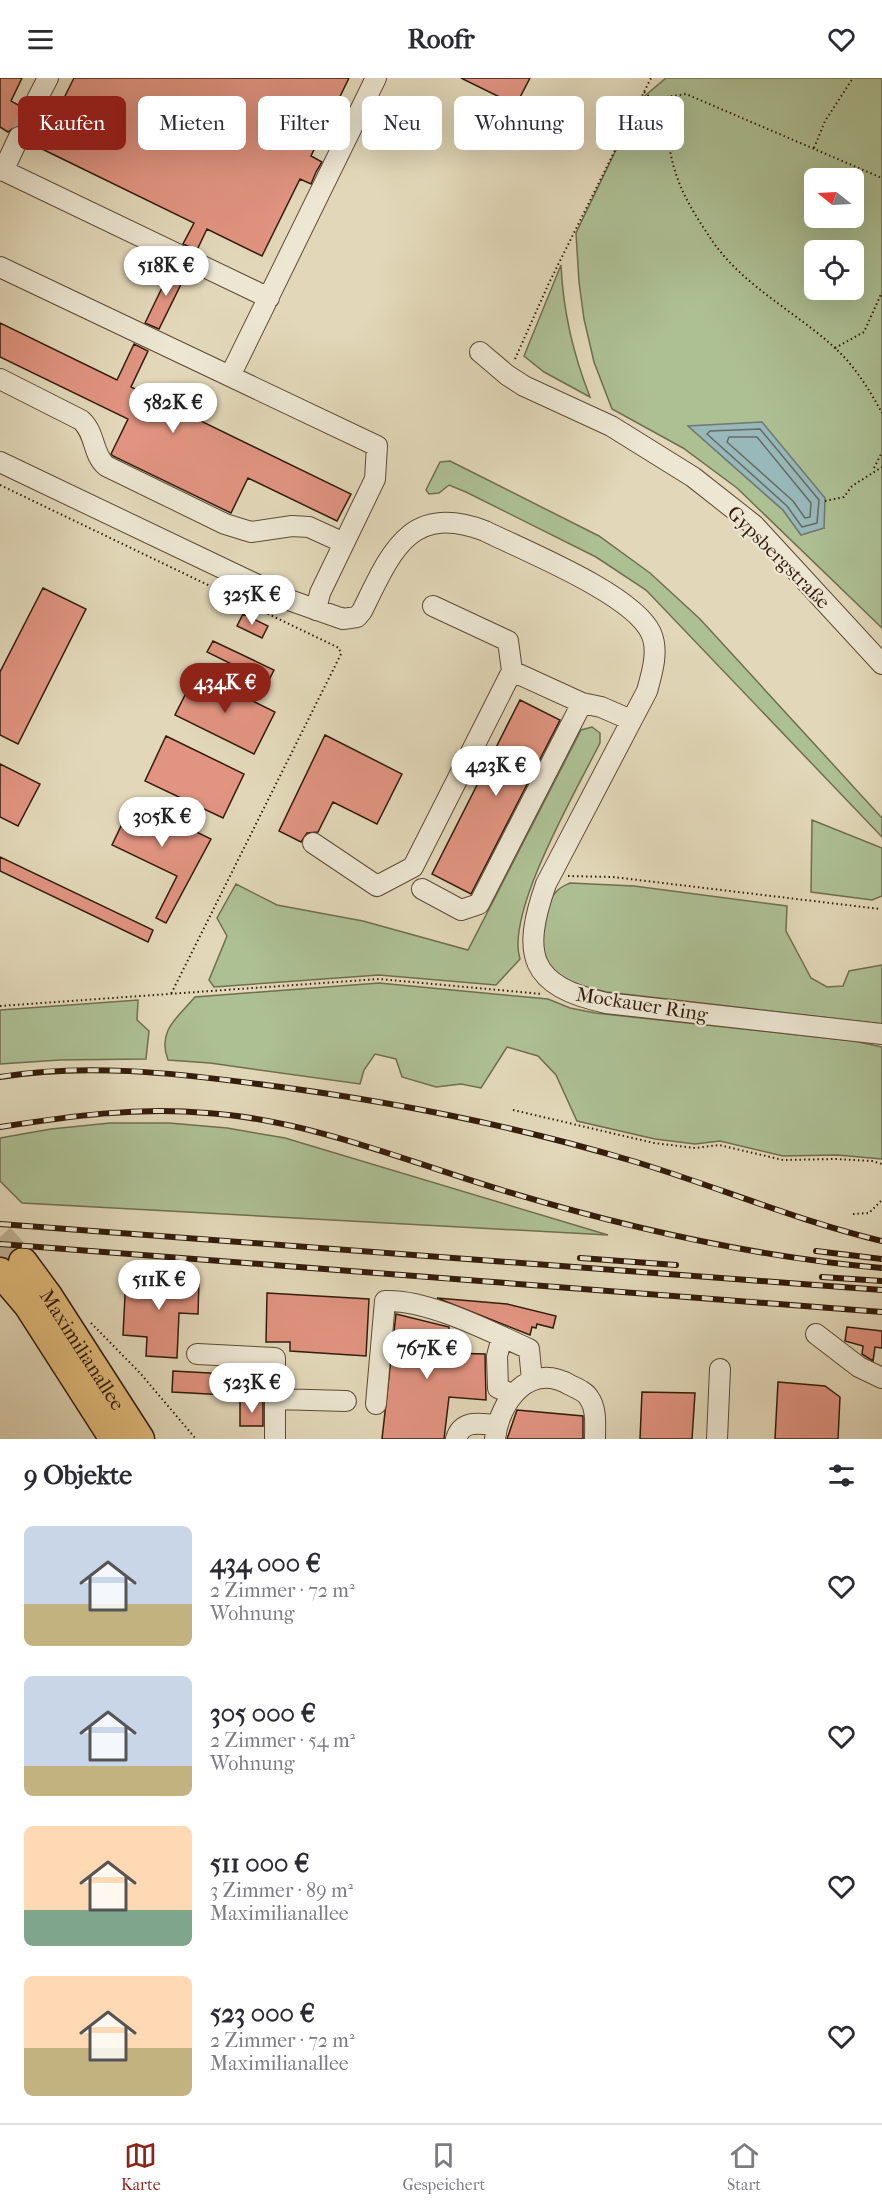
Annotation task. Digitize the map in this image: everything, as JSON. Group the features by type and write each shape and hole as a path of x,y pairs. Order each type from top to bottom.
{"highway":[{"path":"11,1267 28,1305 114,1439"},
{"name":"Maximilianallee","path":"11,1267 48,1296 141,1439"}],"street":[{"path":"39,96 48,78"},
{"path":"230,376 376,78"},
{"path":"18,139 1,170 269,298"},
{"path":"0,267 377,446 375,479 320,593 316,610"},
{"name":"Gypsbergstraße","path":"480,352 524,387 611,426 693,477 754,525 882,664"},
{"path":"0,379 81,420 90,429 100,460 106,466 225,524 251,532 292,526 309,527 344,543"},
{"name":"Mockauer Ring","path":"0,462 289,600 343,619 357,616 396,546 424,527 444,521 464,523 485,531 608,592 643,620 652,634 654,667 647,691 546,884 536,912 532,934 534,954 546,977 562,990 606,1003 882,1034"},
{"path":"313,843 377,886 413,867 512,671 508,640 434,606"},
{"path":"512,671 582,703 602,707 631,720"},
{"path":"422,889 461,910 479,904 582,703"},
{"path":"375,1404 385,1301 401,1300 470,1323 529,1349 532,1380"},
{"path":"816,1334 859,1367 882,1378"},
{"path":"502,1337 497,1356 498,1388 511,1394"},
{"path":"197,1354 275,1358 275,1439"},
{"path":"717,1439 720,1369"},
{"path":"456,1439 460,1429 465,1425 496,1432 511,1394 532,1380 561,1380 588,1396 594,1412 595,1439"},
{"path":"275,1399 346,1401"}],"path":[{"path":"507,375 651,78"},
{"path":"814,148 825,122 853,78"},
{"path":"644,92 649,96"},
{"path":"673,96 686,94 882,178"},
{"path":"670,150 676,175 692,211 716,246 739,273 835,348 865,382 882,413"},
{"path":"835,348 864,332 882,292"},
{"path":"873,470 882,452"},
{"path":"825,501 844,497 852,486 873,470 882,467"},
{"path":"0,485 339,648 341,654 171,994"},
{"path":"546,884 566,877 614,877 880,909"},
{"path":"0,1006 379,980 547,995 562,990"},
{"path":"513,1110 654,1143 695,1148 719,1145 783,1160 849,1160 882,1164"},
{"path":"853,1214 869,1214 882,1200"},
{"path":"84,1317 140,1373 196,1439"}],"green space":[{"path":"666,78 882,78 882,628 737,488 683,448 612,409 594,362 584,319 576,233 616,150 684,150 684,96 645,96","holes":["688,426 824,528 801,535 783,510"]},
{"path":"561,265 570,332 590,397 544,372 524,356"},
{"path":"450,461 599,536 650,573 700,619 882,818 882,837 646,590 596,557 466,492 449,485 439,493 429,494 426,490 440,462"},
{"path":"592,727 600,733 600,743 561,819 533,883 523,912 518,938 520,959 496,985 379,975 214,987 209,980 227,936 217,918 236,884 277,905 363,921 468,950 581,730"},
{"path":"812,820 882,848 882,896 872,900 811,892"},
{"path":"570,883 634,886 787,906 786,931 811,978 827,987 843,986 849,971 882,965 882,1024 607,992 573,982 555,971 548,963 541,942 546,908 558,890"},
{"path":"379,983 548,999 570,1008 595,1013 854,1041 882,1047 882,1159 837,1155 783,1156 720,1141 695,1144 655,1139 577,1121 556,1075 538,1056 507,1047 481,1088 461,1084 436,1087 402,1077 396,1059 375,1054 364,1070 360,1084 210,1063 168,1060 165,1050 167,1033 195,997"},
{"path":"138,1000 137,1020 149,1031 146,1059 60,1060 0,1064 0,1010"},
{"path":"110,1123 169,1123 227,1128 285,1138 608,1235 22,1203 0,1181 0,1138 51,1129"}],"water":[{"path":"762,422 825,498 824,528 801,535 783,510 688,426"}],"building":[{"path":"0,78 22,78 11,101 18,105 18,125 8,132 0,127"},
{"path":"74,78 349,78 340,96 258,96 258,150 314,150 311,156 322,162 311,184 300,179 262,256 207,229 197,250 183,244 194,223 44,150 126,150 126,96 65,96"},
{"path":"461,78 530,78 521,96 498,96"},
{"path":"173,265 187,272 159,329 145,323"},
{"path":"0,323 117,380 134,344 148,351 131,387 351,494 337,521 248,478 231,513 113,456 111,454 128,419 0,357"},
{"path":"43,588 86,609 18,744 0,735 0,672"},
{"path":"243,614 268,626 262,638 237,626"},
{"path":"213,641 274,670 268,682 207,652"},
{"path":"196,673 275,712 254,754 175,715"},
{"path":"520,700 560,720 471,894 432,874"},
{"path":"325,735 402,774 377,824 333,802 318,832 307,833 301,842 279,831"},
{"path":"166,736 244,774 223,818 145,781"},
{"path":"0,764 40,784 18,826 0,817"},
{"path":"133,801 211,839 166,923 156,918 177,876 112,845"},
{"path":"0,857 153,930 148,942 0,871"},
{"path":"126,1276 199,1280 198,1314 179,1313 177,1358 146,1356 147,1337 123,1335"},
{"path":"267,1293 369,1299 366,1356 290,1351 290,1342 266,1342"},
{"path":"437,1298 507,1304 556,1316 553,1328 537,1324 536,1328 532,1327 530,1335"},
{"path":"396,1314 449,1327 449,1353 485,1354 486,1400 449,1397 444,1439 382,1439"},
{"path":"847,1327 882,1331 882,1348 875,1347 873,1361 862,1354 863,1346 845,1341"},
{"path":"173,1371 246,1375 245,1396 172,1392"},
{"path":"778,1382 825,1386 840,1397 838,1439 775,1439"},
{"path":"642,1392 695,1393 692,1439 640,1439"},
{"path":"240,1401 263,1401 263,1426 240,1426"},
{"path":"517,1410 583,1416 583,1439 507,1439"}],"tunnel":[{"path":"0,1237 23,1262"}],"railway":[{"path":"0,1077 97,1070 162,1073 306,1090 401,1106 496,1125 590,1149 667,1172 820,1224 882,1241"},
{"path":"0,1127 78,1116 129,1112 180,1111 245,1117 321,1133 505,1191 645,1229 786,1257 882,1268"},
{"path":"0,1224 882,1290"},
{"path":"0,1244 882,1312"},
{"path":"816,1251 882,1259"},
{"path":"580,1258 676,1265"},
{"path":"822,1277 882,1281"}]}
